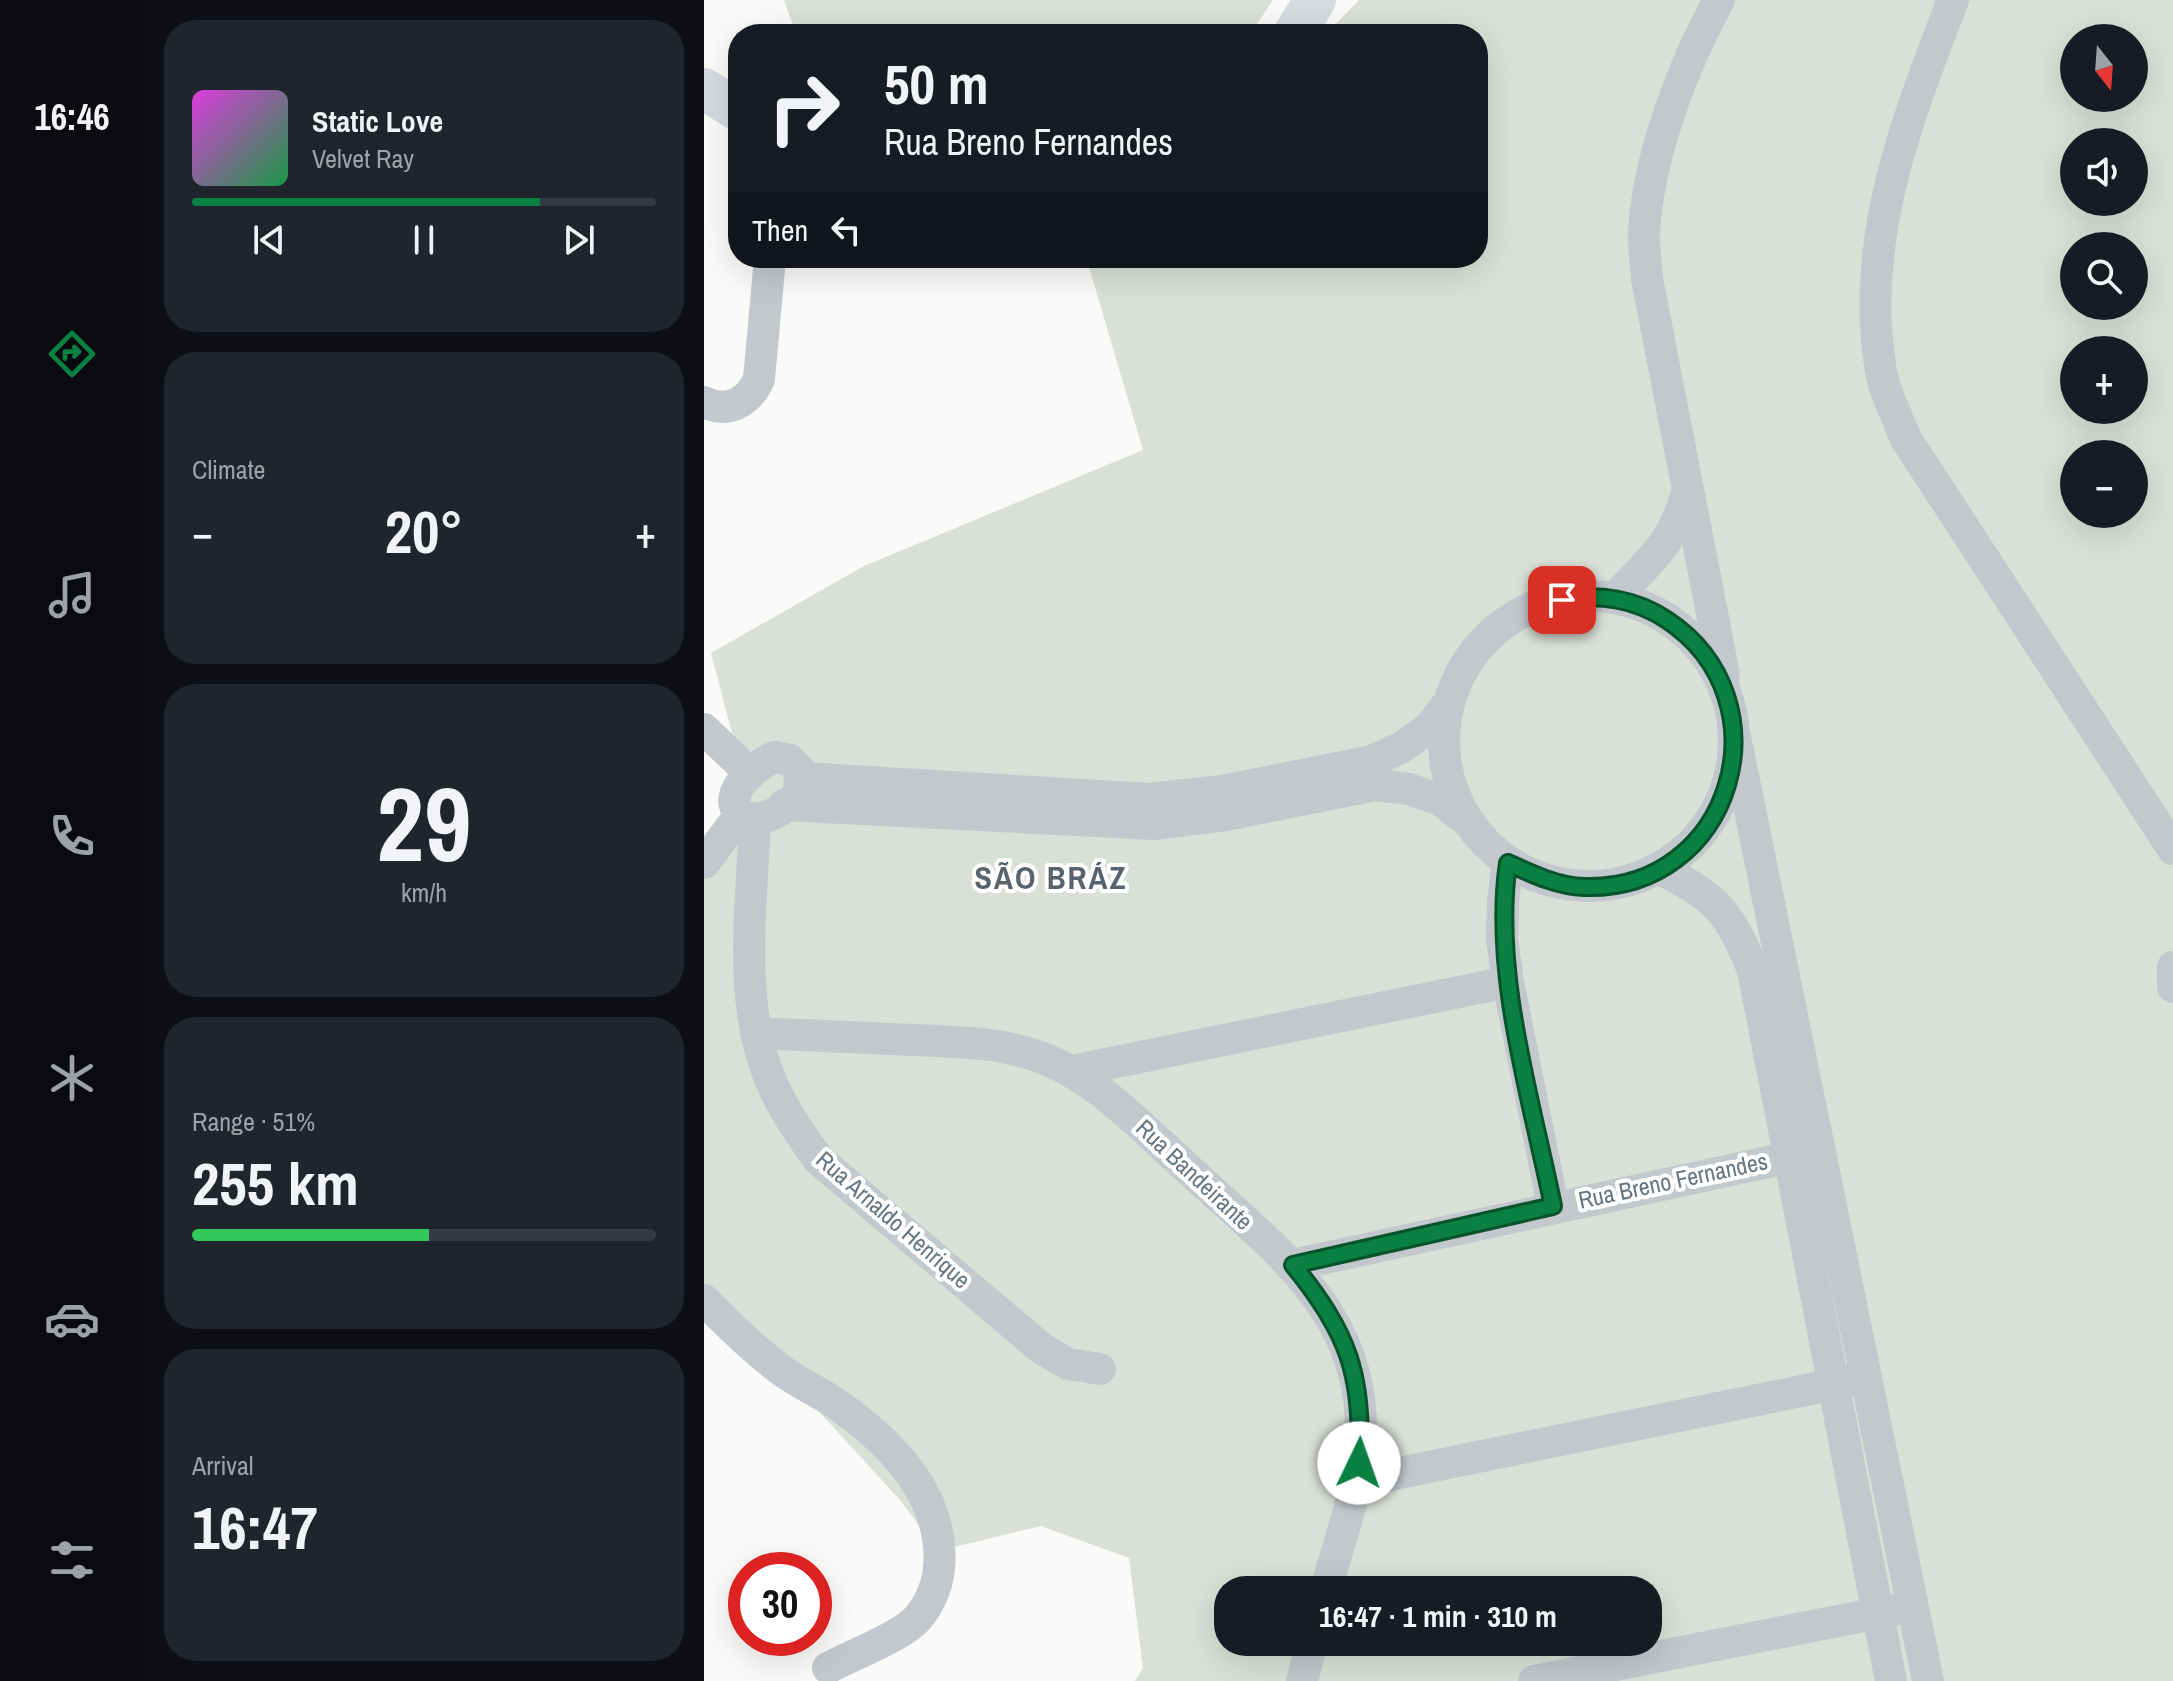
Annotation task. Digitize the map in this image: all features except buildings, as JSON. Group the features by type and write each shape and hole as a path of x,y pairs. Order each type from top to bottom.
{"main road":[{"path":"1300,24 1315,0"},
{"path":"704,89 728,104"}],"street":[{"path":"1719,0 1705,26 1663,133 1644,231 1647,279 1729,698 1805,1154 1834,1384 1891,1681"},
{"path":"1953,0 1903,131 1884,206 1875,281 1880,367 1906,439 2173,849"},
{"path":"704,402 721,407 733,406 754,390 759,379 769,268"},
{"path":"1615,598 1659,553 1678,523 1688,490"},
{"path":"1729,698 1712,662 1686,632 1653,610 1615,598 1568,598 1544,603 1512,618 1484,641 1463,669 1449,702 1444,732 1445,763 1452,792 1466,819 1485,844 1508,863 1544,880 1583,887 1623,883 1660,869 1692,845 1716,813 1731,777 1735,737"},
{"path":"802,778 1149,799 1187,797 1372,761 1402,747 1429,728 1449,702"},
{"path":"704,729 750,773"},
{"path":"704,863 748,818 784,805 799,793 802,778 796,765 782,757 768,759 739,781 732,794 735,809 748,818"},
{"path":"784,805 1154,824 1226,815 1376,785 1409,789 1440,800 1466,819"},
{"name":"Rua Arnaldo Henrique","path":"748,818 751,963 757,1033 772,1085 794,1125 819,1160 1041,1348 1068,1364 1100,1369"},
{"path":"1508,863 1502,926 1508,982 1553,1206"},
{"path":"1660,869 1703,891 1735,926 1753,970 1866,1378 1928,1681"},
{"path":"2173,967 2173,987"},
{"path":"1072,1071 1508,982"},
{"name":"Rua Bandeirante","path":"757,1033 984,1043 1034,1054 1072,1071 1111,1099 1293,1265 1320,1298 1342,1336 1356,1377 1362,1420 1359,1463 1330,1576"},
{"name":"Rua Breno Fernandes","path":"1293,1265 1553,1206 1805,1154"},
{"path":"704,1300 782,1371 837,1404 881,1438 920,1486 935,1515 941,1547 939,1575 928,1602 911,1625 828,1668"},
{"path":"1355,1482 1866,1378"},
{"path":"1534,1681 1913,1606"},
{"path":"1302,1681 1308,1656"}],"shaded area":[{"path":"784,0 1273,0 1257,24 792,24"},
{"path":"1359,0 2173,0 2173,1681 1135,1681 1143,1668 1129,1558 1041,1526 938,1551 900,1500 704,1286 704,868 750,802 711,653 864,566 1143,450 1089,268 1488,268 1488,24 1336,24"}],"district":[{"name":"SÃO BRÁZ","path":"1051,878"}],"route":[{"path":"1359,1463 1362,1420 1356,1377 1342,1336 1320,1298 1293,1265 1553,1206 1502,939 1508,863 1544,880 1583,887 1623,883 1660,869 1692,845 1716,813 1731,777 1735,737 1729,698 1712,662 1686,632 1653,610 1615,598 1580,596 1562,600"}]}
